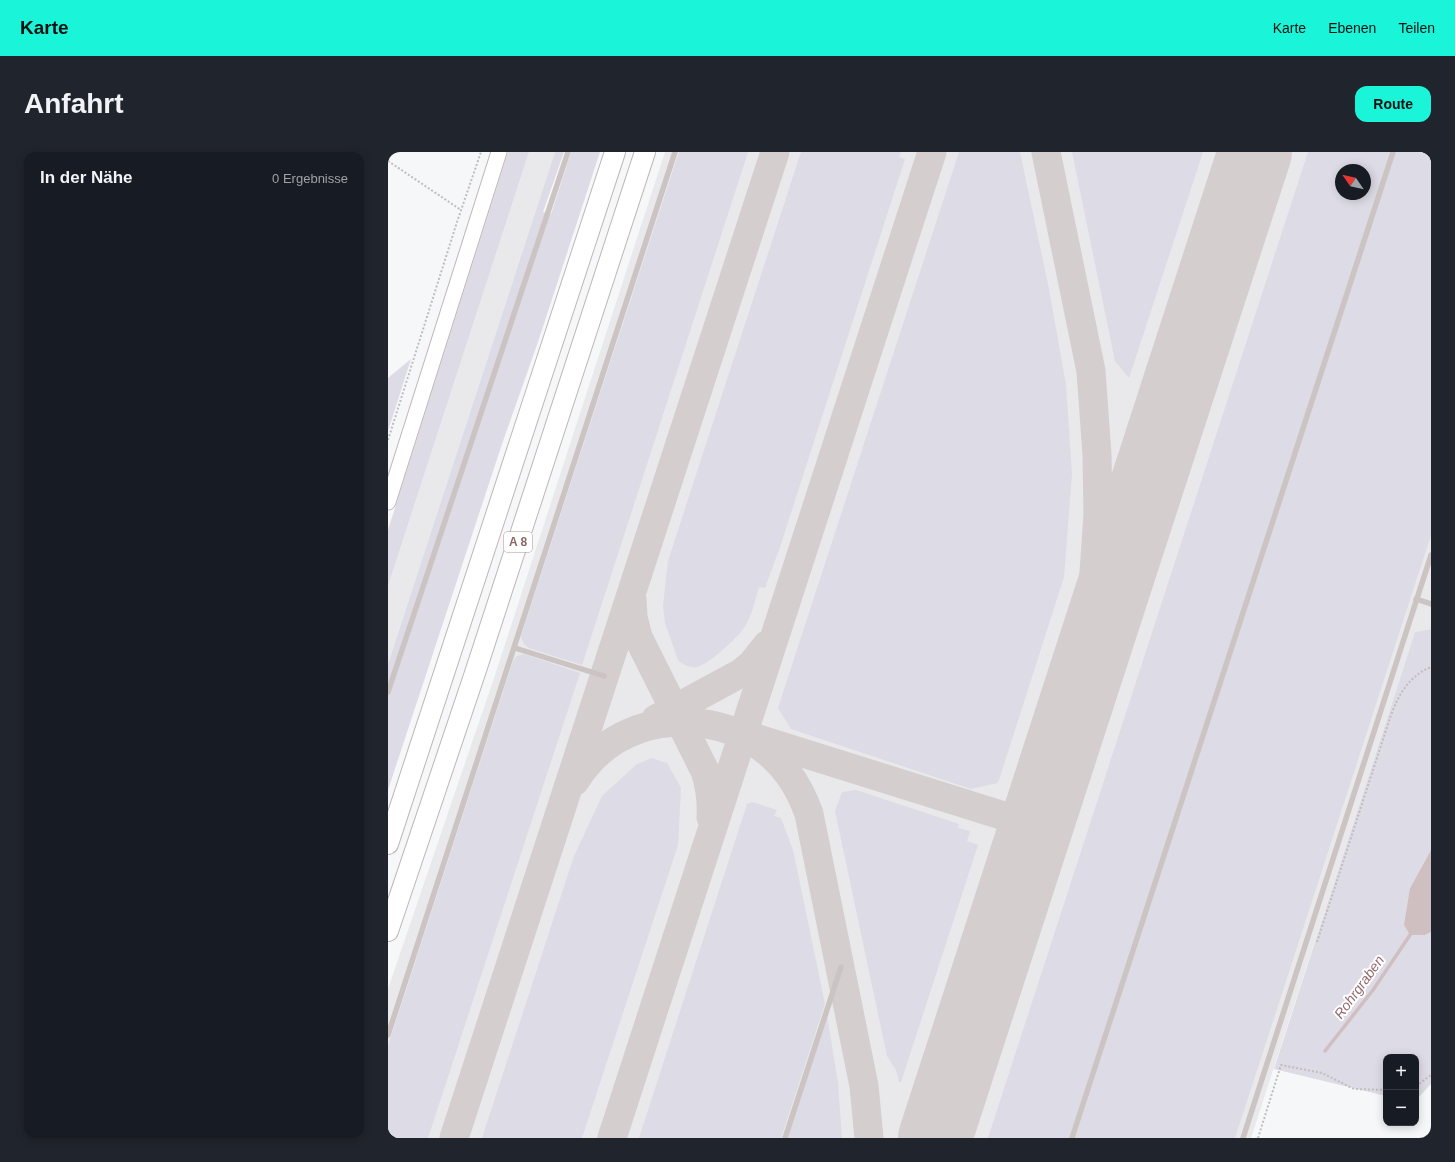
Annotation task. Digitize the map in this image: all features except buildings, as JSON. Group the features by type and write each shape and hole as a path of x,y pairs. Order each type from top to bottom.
{"highway":[{"name":"A 8","path":"388,844 615,152"},
{"name":"A 8","path":"388,931 475,674 645,152"},
{"path":"388,814 410,780"}],"main road":[{"path":"388,502 499,152"}],"lane":[{"path":"388,692 568,152"},
{"path":"388,1035 675,152"},
{"path":"1072,1138 1393,152"},
{"path":"1243,1138 1431,555"},
{"path":"1416,599 1431,604"},
{"path":"515,648 604,676"},
{"path":"785,1138 841,967"}],"path":[{"path":"388,440 461,210 481,152"},
{"path":"388,161 461,210"},
{"path":"1317,942 1391,715 1399,695 1410,681 1424,670 1431,667"},
{"path":"1258,1138 1281,1065 1322,1073 1354,1089 1383,1090"},
{"path":"1419,1084 1431,1075"}],"shaded area":[{"path":"508,152 529,152 388,586 388,530"},
{"path":"529,152 555,152 388,664 388,586"},
{"path":"555,152 564,152 543,212 551,214 571,152 600,152 388,790 388,664"},
{"path":"665,152 1431,152 1431,629 1415,632 1251,1138 388,1138 388,989 494,678"},
{"path":"679,152 748,152 582,665 529,648 524,644 521,636"},
{"path":"801,152 901,152 899,157 905,159 780,547 765,588 759,587 749,618 744,628 736,638 702,665 697,667 689,667 678,660 665,623 663,606 668,561"},
{"path":"959,152 1020,152 1049,289 1066,385 1072,474 1064,577 999,780 997,783 971,789 791,729 778,708"},
{"path":"1072,152 1203,152 1129,378 1115,361"},
{"path":"1308,152 1391,152 1070,1138 988,1138"},
{"path":"1395,152 1431,152 1431,535 1235,1138 1075,1138"},
{"path":"411,359 389,428 388,430 388,378"},
{"path":"1431,629 1431,850 1410,888 1425,935 1431,932 1431,1084 1419,1097 1419,1054 1383,1054 1383,1095 1274,1069 1415,632"},
{"path":"524,654 580,673 428,1138 388,1138 388,1046 513,661 517,656"},
{"path":"652,758 667,763 681,788 678,845 582,1138 482,1138 574,856 602,796 637,764"},
{"path":"856,790 959,824 958,828 970,831 967,841 978,845 901,1082 899,1082 896,1070 887,1056 835,811 842,792"},
{"path":"752,802 777,810 774,816 781,818 793,850 825,1004 781,1138 639,1138 747,804"},
{"path":"1431,850 1431,932 1425,935 1410,935 1404,925 1410,888"},
{"path":"827,1015 838,1083 842,1138 787,1138"}],"waterway":[{"name":"Rohrgraben","path":"1325,1051 1373,990 1410,935"}],"taxiway":[{"path":"454,1138 775,152"},
{"path":"612,1138 932,152"},
{"path":"1046,152 1091,371 1097,455 1098,514 1093,587 1091,658"},
{"path":"632,599 633,617 638,637 705,771 710,793 711,817"},
{"path":"656,719 741,673 752,664 767,645"},
{"path":"575,781 588,763 603,749 620,737 638,729 658,724 678,722 699,723 720,727 1036,826"},
{"path":"754,742 773,756 788,773 800,792 809,814 864,1086 869,1138"}],"runway":[{"path":"935,1138 1255,152"}]}
